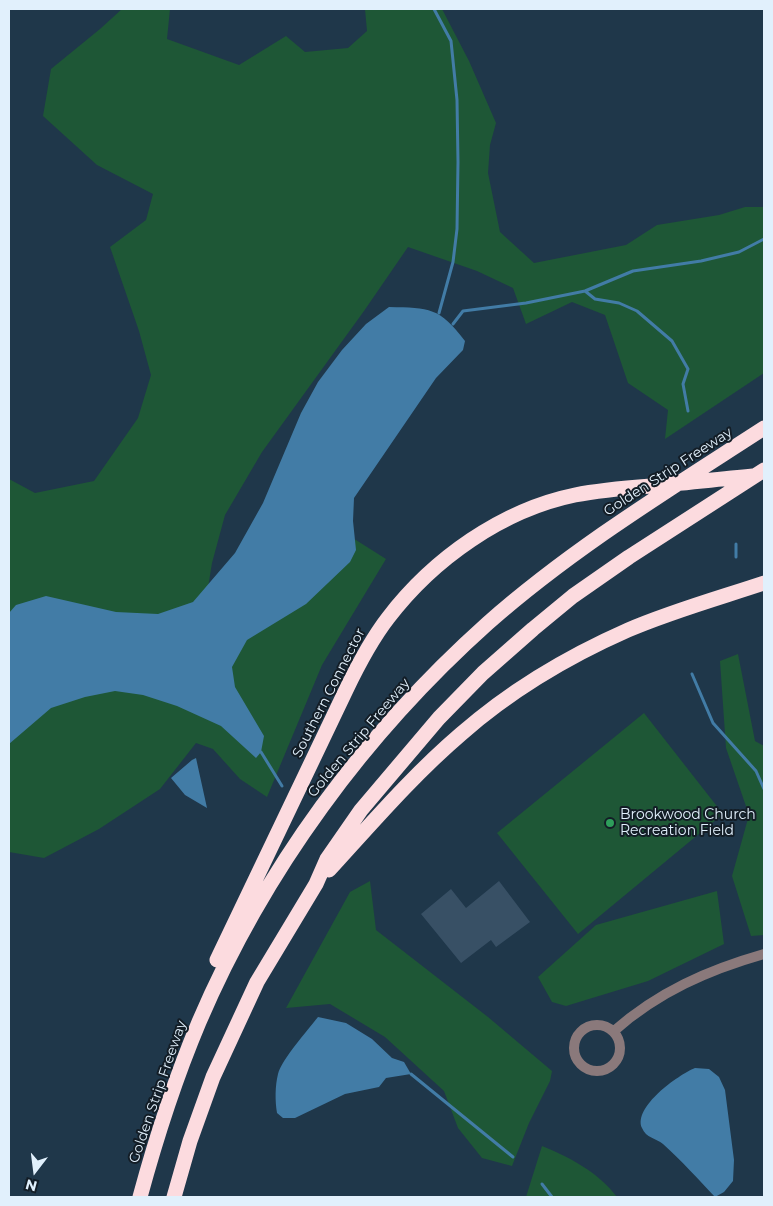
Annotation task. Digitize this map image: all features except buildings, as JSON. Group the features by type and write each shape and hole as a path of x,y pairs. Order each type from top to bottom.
{"highway":[{"name":"Golden Strip Freeway","path":"140,1197 174,1086 199,1022 226,965 267,889 324,802 398,713 440,668 489,622 588,544 764,428"},
{"path":"174,1197 190,1141 217,1068 257,982 316,884 327,859 361,810 439,718 483,672 572,596 764,470"},
{"name":"Southern Connector","path":"174,1086 189,1023 218,957 366,651 387,619 410,592 434,569 458,550 498,524 515,515 558,500 618,488 764,475"},
{"path":"316,884 412,779 462,733 515,693 571,658 628,630 687,607 764,583"}],"street":[{"path":"614,1031 633,1015 685,982 764,954"},
{"path":"595,1025 605,1026 614,1031 620,1045 620,1053 612,1066 596,1071 589,1070 582,1065 574,1051 578,1034 585,1028 595,1025"}],"green space":[{"path":"122,9 170,9 167,39 239,65 286,36 305,52 348,48 367,31 365,9 442,9 469,61 496,123 490,145 488,173 500,232 534,263 626,245 657,225 719,215 745,207 764,207 764,373 665,439 668,410 628,383 605,315 572,302 526,324 513,288 477,271 408,247 262,452 225,515 212,563 207,594 337,528 386,559 322,665 267,797 240,779 213,749 196,743 160,789 99,829 44,858 9,852 9,479 35,493 94,481 138,418 151,375 139,331 110,247 146,220 153,194 97,165 43,116 51,69"},
{"path":"738,654 755,741 764,746 764,935 751,936 732,876 749,815 726,748 720,661"},
{"name":"Brookwood Church Recreation Field","path":"644,713 723,814 578,934 497,833"},
{"path":"370,881 376,930 488,1017 552,1071 550,1081 529,1123 512,1166 482,1158 458,1128 444,1091 385,1037 330,1004 286,1008 350,892"},
{"path":"717,891 724,944 648,981 566,1006 552,1002 538,977 596,925"},
{"path":"542,1146 593,1173 617,1197 526,1197"}],"water":[{"path":"389,307 424,309 440,316 448,321 465,341 463,350 436,378 354,498 353,521 356,550 350,562 306,604 247,640 232,667 235,687 264,736 261,752 256,758 221,726 177,706 143,695 115,691 85,697 51,708 9,744 9,613 16,605 46,596 116,612 158,614 193,602 235,553 263,503 301,413 318,382 342,350 366,324"},
{"path":"196,758 207,808 185,795 171,778"},
{"path":"318,1017 346,1023 372,1039 392,1058 404,1062 411,1074 386,1078 379,1087 345,1094 295,1118 283,1118 277,1113 276,1108 276,1088 280,1068"},
{"path":"695,1068 709,1069 719,1077 725,1090 734,1160 733,1181 724,1192 715,1197 670,1150 646,1134 642,1128 641,1120 650,1102 678,1077"}],"waterway":[{"path":"434,9 451,41 457,100 457,229 453,262 439,313"},
{"path":"453,324 463,311 526,303 585,291 633,271 701,261 739,252 764,239"},
{"path":"585,291 595,299 619,303 637,311 672,341 688,369 683,384 688,411"},
{"path":"736,544 736,557"},
{"path":"692,674 713,723 756,771 764,789"},
{"path":"261,752 282,786"},
{"path":"411,1074 513,1157"},
{"path":"542,1184 552,1197"}],"place":[{"name":"Brookwood Church Recreation Field","path":"610,823"}]}
